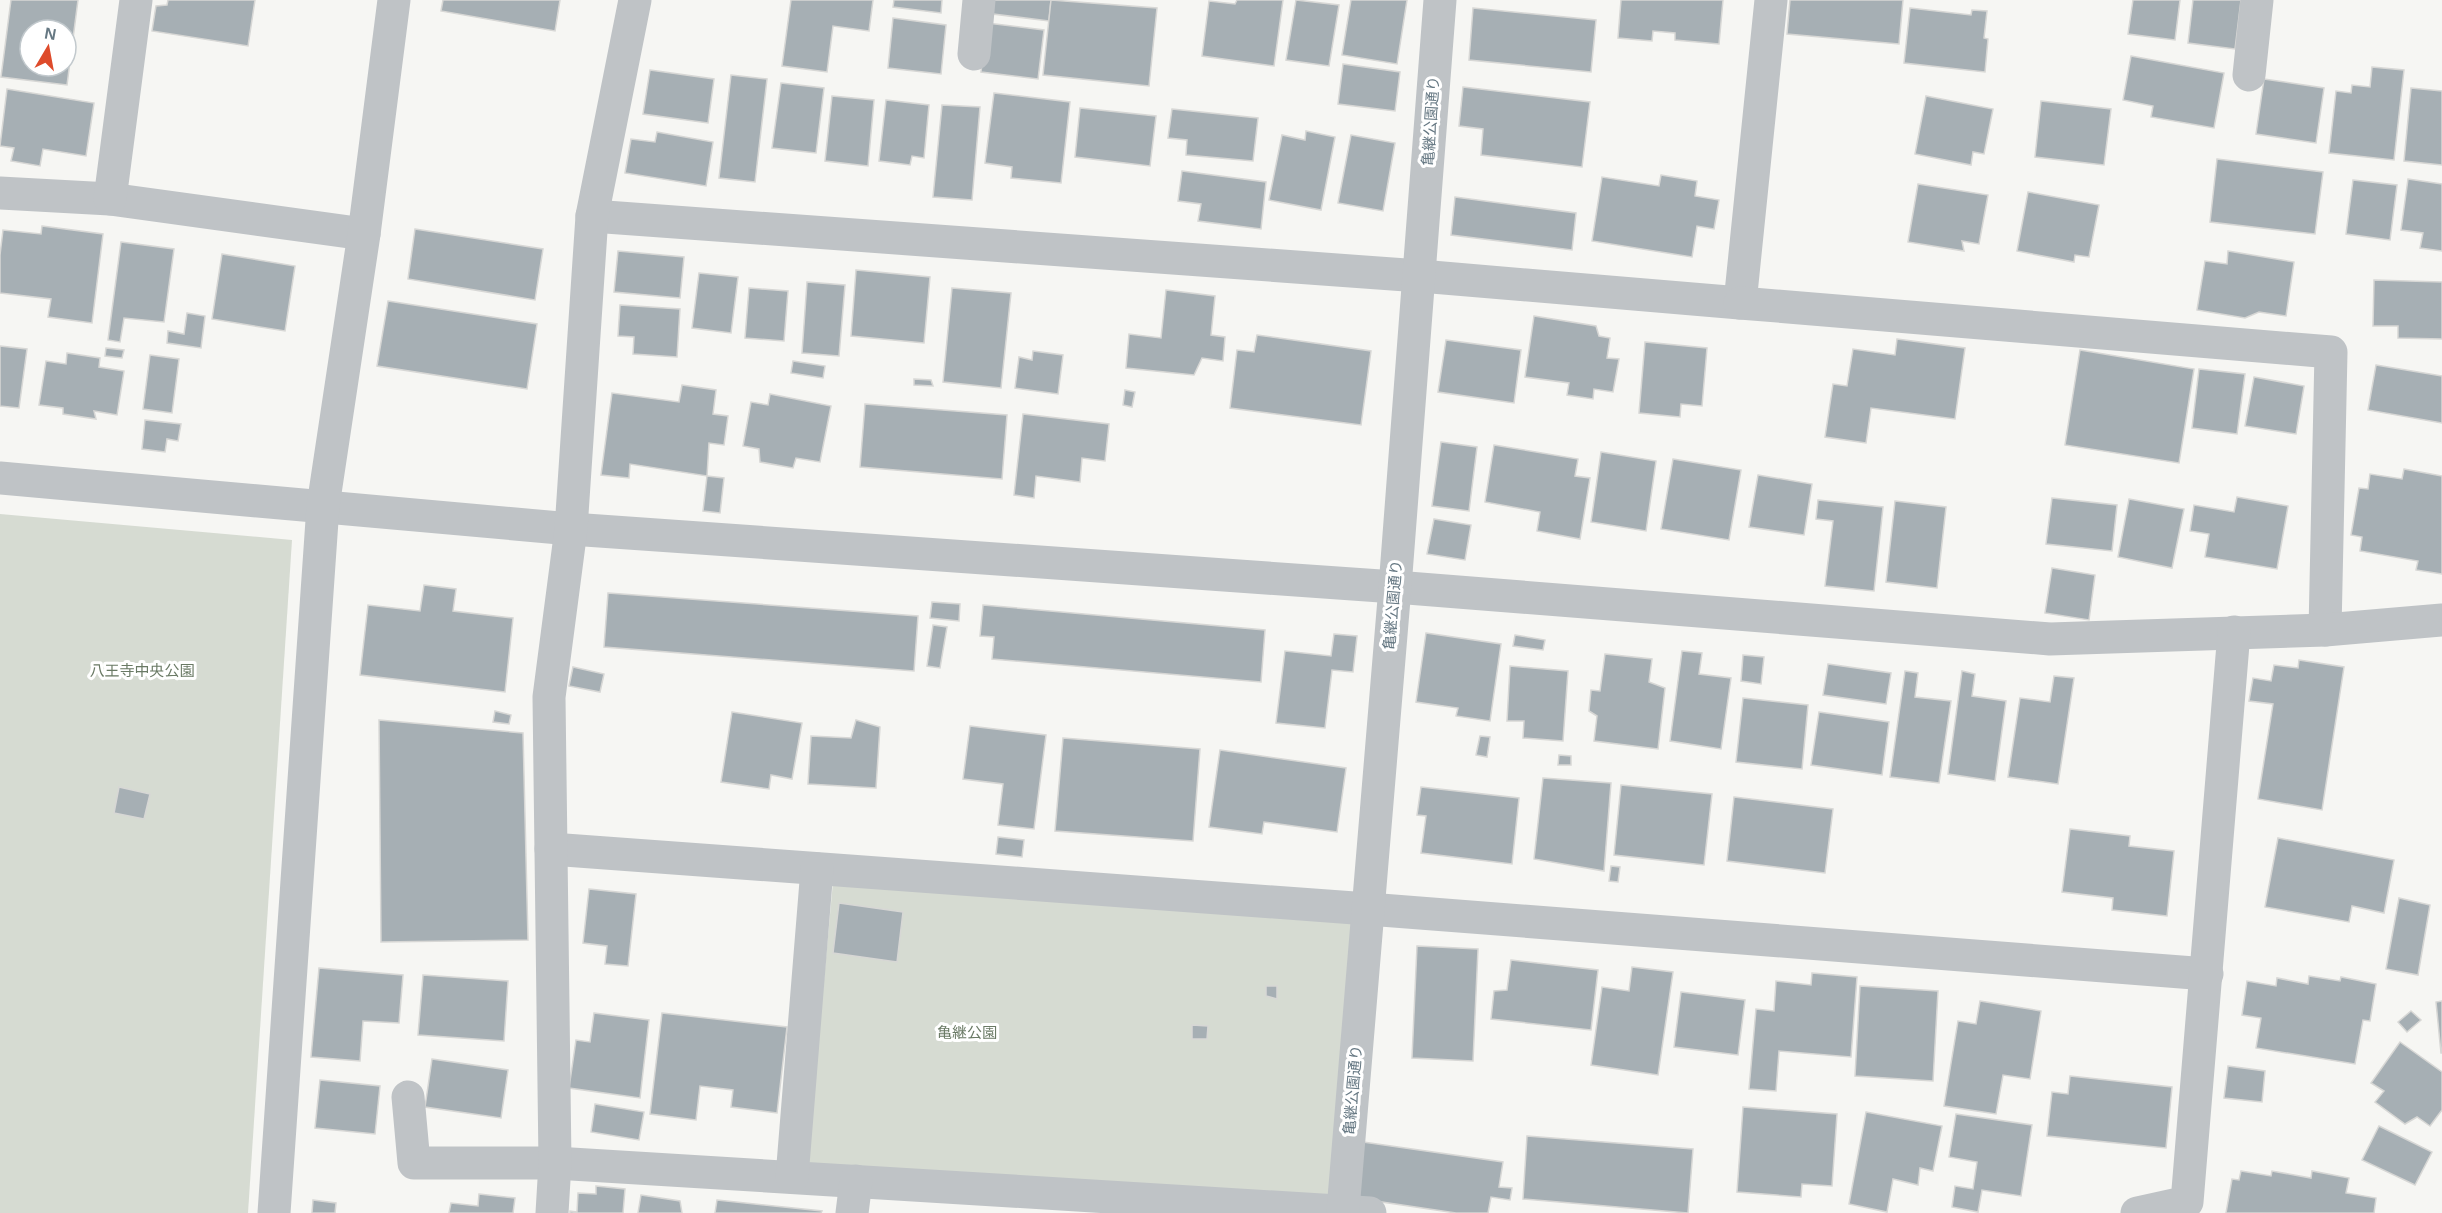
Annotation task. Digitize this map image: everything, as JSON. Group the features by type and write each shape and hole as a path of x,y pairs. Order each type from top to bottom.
{"street":[{"path":"110,200 136,0"},
{"path":"274,1213 323,506 364,234 394,0"},
{"path":"552,1213 555,1163 549,697 571,529 592,216 635,0"},
{"path":"974,54 979,0"},
{"name":"亀継公園通り","path":"1357,1212 1368,909 1420,276 1440,0"},
{"path":"1740,303 1770,0"},
{"path":"2249,75 2257,0"},
{"path":"0,193 110,200 364,234"},
{"path":"592,216 1420,276 2331,352 2325,630"},
{"path":"0,478 571,529 1395,587 2050,639 2325,630 2442,620"},
{"path":"2137,1213 2187,1202 2234,632"},
{"path":"551,849 2207,974"},
{"path":"792,1177 817,869"},
{"path":"408,1097 414,1163 555,1163 1278,1210 1357,1212"},
{"path":"852,1213 856,1181"}],"green space":[{"name":"八王寺中央公園","path":"0,514 292,540 248,1213 0,1213"},
{"name":"亀継公園","path":"833,882 1354,921 1331,1197 807,1164"}],"building":[{"path":"11,0 78,0 76,18 18,18 18,78 68,78 67,85 1,77"},
{"path":"168,0 255,0 248,46 152,31 156,6 167,5"},
{"path":"443,0 560,0 555,31 441,11"},
{"path":"791,0 873,0 869,31 833,26 827,72 782,66"},
{"path":"894,0 942,0 941,13 893,7"},
{"path":"987,0 1051,0 1049,21 985,13"},
{"path":"1051,0 1157,8 1149,86 1043,75"},
{"path":"1237,0 1283,0 1274,66 1202,56 1209,1 1235,4"},
{"path":"1296,0 1339,5 1329,66 1286,60"},
{"path":"1351,0 1407,0 1397,64 1342,55"},
{"path":"1621,0 1723,0 1719,44 1675,40 1675,33 1653,31 1652,41 1618,38"},
{"path":"1790,0 1903,0 1899,44 1787,34"},
{"path":"2133,0 2180,0 2175,40 2128,34"},
{"path":"2193,0 2241,0 2235,49 2188,43"},
{"path":"1473,8 1596,20 1591,72 1469,60"},
{"path":"1910,8 1971,15 1972,10 1987,11 1984,38 1988,39 1985,72 1904,63"},
{"path":"893,18 946,25 941,74 888,68"},
{"path":"987,23 1044,30 1038,79 981,72"},
{"path":"2131,56 2224,73 2214,128 2151,117 2153,106 2123,100"},
{"path":"1343,64 1400,72 1395,111 1338,104"},
{"path":"2372,67 2404,70 2394,160 2329,153 2336,91 2351,93 2352,85 2370,87"},
{"path":"650,70 714,79 708,123 643,114"},
{"path":"731,75 767,79 755,182 719,178"},
{"path":"2264,79 2324,88 2316,143 2256,134"},
{"path":"781,83 824,88 816,153 772,148"},
{"path":"1463,87 1590,102 1582,167 1481,155 1483,129 1459,126"},
{"path":"2411,88 2442,91 2442,165 2404,161"},
{"path":"7,89 94,103 86,156 43,149 40,166 11,161 14,148 0,146"},
{"path":"994,93 1070,102 1061,183 1011,178 1012,167 985,163"},
{"path":"832,96 874,100 868,166 825,161"},
{"path":"1926,96 1993,109 1984,154 1973,152 1971,165 1915,154"},
{"path":"886,100 929,105 924,158 912,156 910,165 879,161"},
{"path":"2041,101 2111,109 2104,165 2035,157"},
{"path":"942,105 980,107 972,200 933,197"},
{"path":"1080,108 1156,116 1150,166 1075,157"},
{"path":"1172,109 1258,118 1253,161 1186,155 1187,140 1168,138"},
{"path":"1306,131 1335,137 1321,210 1269,200 1282,135 1305,140"},
{"path":"657,132 713,142 706,186 625,173 631,139 655,142"},
{"path":"1351,135 1395,143 1383,211 1338,203"},
{"path":"2217,159 2323,172 2315,234 2210,222"},
{"path":"1182,171 1266,182 1261,229 1198,221 1201,204 1178,201"},
{"path":"1661,175 1697,181 1695,196 1719,200 1714,229 1697,226 1692,257 1592,241 1602,177 1659,186"},
{"path":"2408,179 2442,184 2442,251 2420,248 2423,233 2401,230"},
{"path":"2353,180 2397,185 2390,240 2346,234"},
{"path":"1918,184 1988,195 1979,244 1962,241 1964,251 1908,242"},
{"path":"2028,192 2099,205 2089,257 2075,255 2074,262 2017,251"},
{"path":"1455,197 1576,213 1572,250 1451,235"},
{"path":"42,226 103,234 92,323 48,317 51,299 0,293 0,255 3,230 41,234"},
{"path":"415,229 543,249 535,300 408,279"},
{"path":"121,242 174,249 164,322 124,318 120,342 108,340"},
{"path":"618,251 684,257 680,298 614,292"},
{"path":"2228,251 2294,262 2286,316 2259,312 2245,318 2197,310 2205,261 2227,264"},
{"path":"222,254 295,266 285,331 212,319"},
{"path":"856,270 930,277 924,343 851,336"},
{"path":"699,273 738,277 731,333 692,328"},
{"path":"2374,280 2442,282 2442,339 2398,338 2398,326 2373,326"},
{"path":"807,282 845,285 839,356 802,353"},
{"path":"749,288 788,291 784,341 745,338"},
{"path":"952,288 1011,293 1001,388 943,382"},
{"path":"1166,290 1215,296 1211,335 1225,337 1223,361 1202,358 1194,375 1126,368 1129,334 1161,338"},
{"path":"388,301 537,324 527,389 377,366"},
{"path":"620,305 680,309 677,357 633,354 634,337 618,336"},
{"path":"187,313 205,316 201,348 167,343 168,331 184,334"},
{"path":"1534,316 1596,326 1599,336 1610,338 1607,358 1619,359 1613,392 1594,389 1593,399 1567,395 1569,383 1525,377"},
{"path":"1257,335 1371,351 1361,425 1230,408 1237,350 1254,352"},
{"path":"1897,339 1965,348 1955,419 1871,408 1866,443 1825,437 1833,384 1847,386 1853,349 1895,355"},
{"path":"1446,340 1521,350 1514,403 1438,392"},
{"path":"1645,342 1707,348 1702,406 1681,404 1680,417 1639,413"},
{"path":"0,346 27,349 19,408 0,406"},
{"path":"106,348 124,350 122,358 105,356"},
{"path":"2080,350 2194,369 2179,463 2065,445"},
{"path":"1033,351 1063,355 1058,394 1015,388 1019,357 1032,360"},
{"path":"67,353 100,358 99,367 124,371 117,415 94,411 96,419 63,414 63,408 39,405 46,361 66,364"},
{"path":"150,355 179,359 172,413 143,409"},
{"path":"793,361 825,366 823,378 791,373"},
{"path":"2376,365 2442,376 2442,423 2368,410"},
{"path":"2199,369 2245,374 2237,434 2192,428"},
{"path":"2254,377 2304,386 2296,434 2245,426"},
{"path":"914,379 931,380 933,386 914,385"},
{"path":"682,385 716,390 713,414 728,416 724,445 709,443 707,476 630,464 629,478 601,475 612,393 679,402"},
{"path":"1125,390 1135,392 1132,407 1123,405"},
{"path":"770,394 831,406 820,462 796,458 793,468 760,462 759,449 743,446 751,402 768,405"},
{"path":"865,404 1007,415 1002,479 860,467"},
{"path":"1023,414 1109,424 1105,461 1082,458 1080,482 1036,476 1034,498 1014,495"},
{"path":"145,420 181,424 178,441 167,439 165,452 142,449"},
{"path":"1441,442 1477,447 1469,511 1432,506"},
{"path":"1494,445 1578,459 1575,476 1590,478 1580,539 1537,531 1540,512 1485,502"},
{"path":"1601,452 1656,461 1646,531 1591,522"},
{"path":"1673,459 1741,470 1729,540 1661,529"},
{"path":"2404,469 2442,476 2442,574 2416,570 2418,561 2360,551 2362,537 2351,535 2359,488 2368,489 2370,474 2402,479"},
{"path":"1758,475 1812,484 1804,535 1749,527"},
{"path":"707,476 724,478 720,513 703,511"},
{"path":"2237,497 2288,506 2277,569 2205,557 2209,534 2190,531 2194,505 2234,512"},
{"path":"2052,498 2117,505 2112,551 2046,544"},
{"path":"2129,499 2184,509 2172,568 2118,557"},
{"path":"1818,500 1883,507 1874,591 1825,586 1833,521 1816,519"},
{"path":"1895,501 1946,507 1937,588 1886,582"},
{"path":"1434,519 1471,525 1465,560 1427,554"},
{"path":"2052,568 2095,575 2089,620 2045,613"},
{"path":"424,585 456,589 453,611 513,618 505,692 360,675 368,605 420,611"},
{"path":"608,593 918,616 914,671 604,647"},
{"path":"932,602 960,604 959,621 930,618"},
{"path":"983,605 1265,630 1261,682 992,659 994,637 980,636"},
{"path":"933,625 947,627 940,668 927,666"},
{"path":"1426,633 1501,644 1490,721 1456,716 1458,708 1416,702"},
{"path":"1334,634 1357,636 1353,672 1332,670 1325,728 1276,723 1285,651 1331,656"},
{"path":"1515,635 1545,640 1543,650 1513,646"},
{"path":"1682,651 1702,653 1699,674 1731,678 1721,749 1670,741"},
{"path":"1605,654 1652,659 1649,682 1665,688 1658,749 1594,741 1597,716 1589,711 1591,690 1600,691"},
{"path":"1743,655 1764,657 1761,684 1741,681"},
{"path":"2299,660 2344,667 2322,810 2258,799 2273,704 2249,701 2253,678 2271,681 2274,665 2298,668"},
{"path":"1828,664 1891,673 1886,704 1823,695"},
{"path":"1510,666 1568,671 1563,741 1523,738 1524,721 1507,721"},
{"path":"573,667 604,674 600,692 569,686"},
{"path":"1905,671 1918,673 1915,697 1951,701 1939,783 1890,777"},
{"path":"1962,671 1975,674 1972,696 2006,701 1995,781 1948,774"},
{"path":"2054,676 2074,678 2058,784 2008,777 2020,698 2050,702"},
{"path":"1743,698 1808,705 1802,769 1736,762"},
{"path":"495,711 511,715 509,724 493,722"},
{"path":"732,712 802,723 792,779 771,775 769,789 721,782"},
{"path":"1819,712 1889,722 1882,775 1811,765"},
{"path":"379,720 523,733 528,940 381,942"},
{"path":"856,720 880,727 876,788 808,784 811,736 851,738"},
{"path":"970,726 1046,735 1034,829 998,825 1003,784 963,779"},
{"path":"1480,736 1490,737 1487,757 1476,755"},
{"path":"1063,738 1200,749 1193,841 1055,831"},
{"path":"1220,750 1346,768 1337,832 1264,822 1262,834 1209,827"},
{"path":"1559,755 1571,756 1571,765 1558,765"},
{"path":"1543,778 1611,783 1604,871 1534,859"},
{"path":"1621,785 1712,794 1704,865 1614,855"},
{"path":"119,787 150,794 144,819 114,813"},
{"path":"1421,787 1519,798 1512,864 1421,853 1426,816 1417,815"},
{"path":"1734,797 1833,809 1825,873 1727,861"},
{"path":"2070,829 2130,836 2129,846 2174,851 2167,916 2112,910 2113,898 2062,892"},
{"path":"998,837 1024,840 1022,857 996,854"},
{"path":"2278,838 2394,860 2384,913 2352,906 2349,922 2265,907"},
{"path":"1611,866 1620,867 1618,882 1609,881"},
{"path":"589,889 636,894 628,966 605,964 607,946 583,943"},
{"path":"2399,898 2430,905 2418,975 2386,969"},
{"path":"839,903 903,912 897,962 833,953"},
{"path":"1417,946 1478,949 1473,1061 1412,1058"},
{"path":"1511,960 1598,970 1591,1030 1491,1019 1494,991 1507,990"},
{"path":"1632,967 1673,972 1658,1075 1591,1065 1602,987 1629,991"},
{"path":"319,968 403,975 399,1023 363,1021 360,1061 311,1057"},
{"path":"1812,973 1857,977 1851,1057 1779,1051 1776,1091 1749,1089 1756,1009 1774,1011 1776,981 1811,985"},
{"path":"423,975 508,981 504,1041 418,1035"},
{"path":"2309,976 2340,981 2341,977 2376,984 2370,1021 2363,1020 2355,1064 2256,1048 2261,1018 2242,1015 2247,981 2276,986 2277,978 2308,984"},
{"path":"1266,986 1277,986 1277,999 1266,996"},
{"path":"1860,986 1938,991 1933,1081 1855,1076"},
{"path":"1681,992 1745,1000 1738,1055 1674,1047"},
{"path":"1980,1001 2041,1011 2030,1079 2003,1075 1996,1114 1944,1106 1958,1021 1976,1024"},
{"path":"2442,1001 2442,1053 2441,1053 2436,1002"},
{"path":"2411,1011 2421,1020 2407,1032 2398,1022"},
{"path":"594,1013 649,1020 640,1098 569,1088 576,1040 590,1042"},
{"path":"662,1013 787,1027 777,1113 731,1107 733,1090 700,1086 696,1120 650,1114"},
{"path":"1192,1025 1208,1026 1207,1039 1192,1039"},
{"path":"2400,1042 2442,1072 2442,1110 2430,1126 2417,1117 2405,1124 2375,1102 2384,1091 2371,1083"},
{"path":"432,1059 508,1070 501,1118 425,1107"},
{"path":"2228,1066 2265,1071 2262,1102 2224,1098"},
{"path":"2070,1076 2172,1087 2166,1148 2047,1136 2052,1092 2068,1094"},
{"path":"320,1080 380,1086 375,1134 315,1128"},
{"path":"595,1104 644,1112 639,1140 591,1132"},
{"path":"1743,1107 1837,1114 1832,1186 1802,1184 1801,1197 1737,1192"},
{"path":"1866,1112 1942,1126 1933,1171 1920,1168 1918,1185 1893,1179 1887,1212 1849,1204"},
{"path":"1956,1114 2032,1125 2021,1196 1982,1190 1978,1212 1952,1207 1955,1186 1973,1189 1977,1162 1949,1157"},
{"path":"2379,1126 2432,1152 2415,1185 2362,1160"},
{"path":"1527,1136 1693,1149 1688,1213 1523,1199"},
{"path":"1363,1142 1503,1162 1499,1187 1512,1188 1510,1200 1491,1197 1488,1213 1456,1213 1355,1198"},
{"path":"2241,1171 2271,1176 2272,1171 2311,1178 2312,1171 2349,1178 2346,1193 2376,1198 2374,1213 2226,1213 2232,1179 2239,1180"},
{"path":"596,1186 625,1189 623,1213 570,1213 570,1211 577,1212 578,1193 596,1194"},
{"path":"479,1194 515,1198 513,1213 449,1213 451,1203 478,1206"},
{"path":"641,1195 680,1201 682,1213 638,1213"},
{"path":"313,1200 336,1203 335,1213 312,1213"},
{"path":"717,1200 822,1211 821,1213 715,1213"}]}
